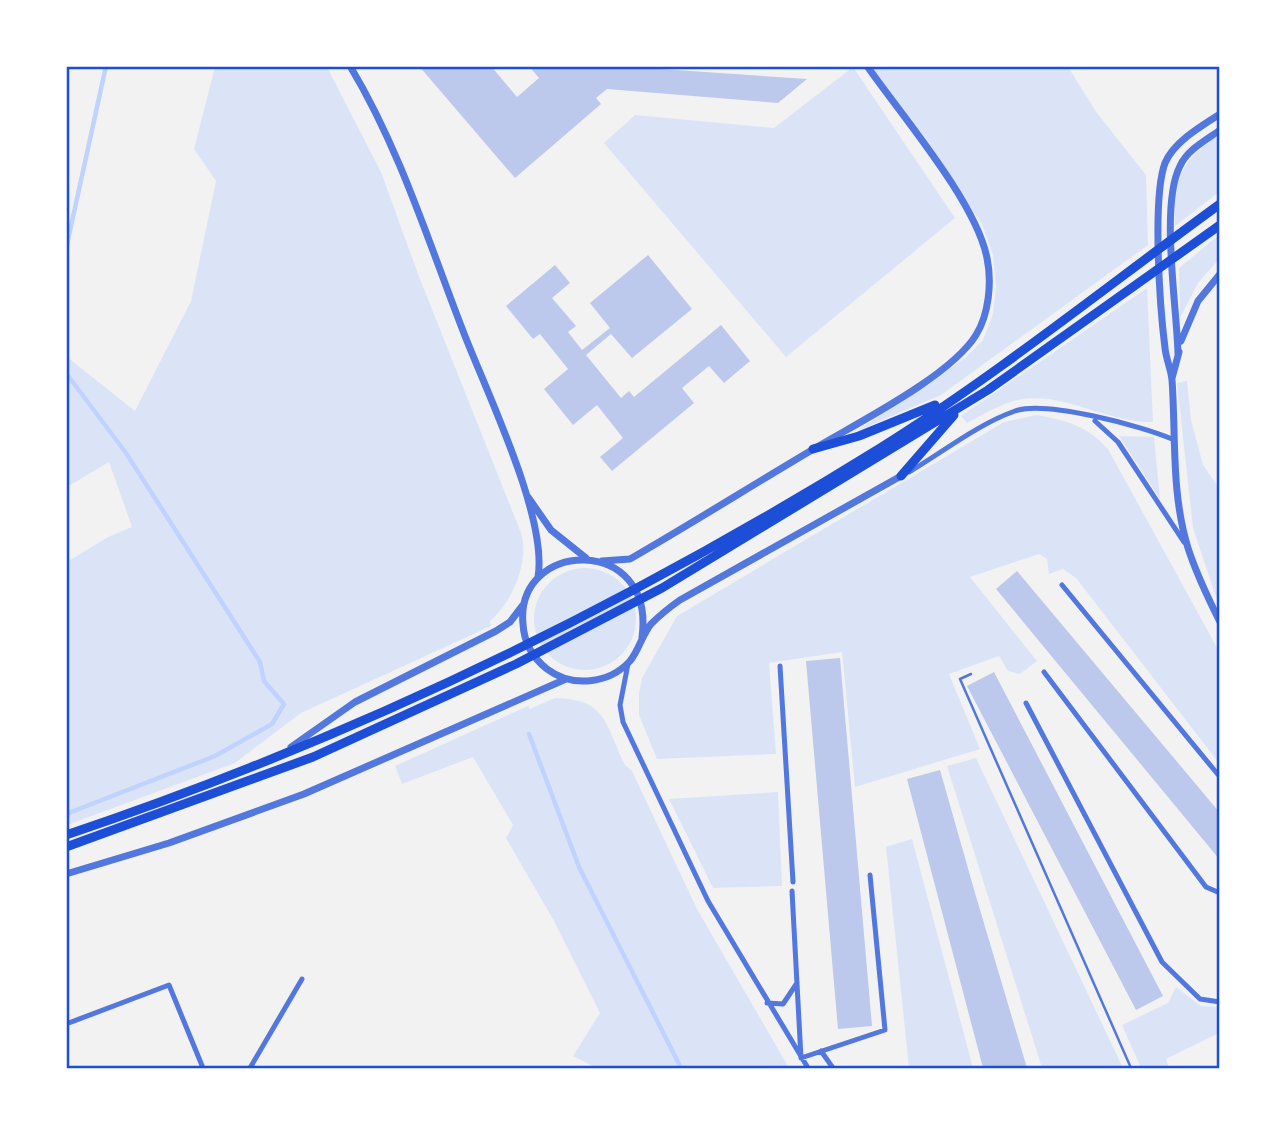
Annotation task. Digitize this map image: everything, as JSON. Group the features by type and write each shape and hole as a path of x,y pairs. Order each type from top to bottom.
{"main road":[{"path":"66,835 271,759 510,654 657,578 880,447 962,393 1220,204"},
{"path":"66,848 313,757 516,664 662,588 960,409 1220,225"},
{"path":"813,449 859,436 962,393"},
{"path":"901,476 960,409"}],"street":[{"path":"271,759 355,702 510,622 524,605 538,578 541,550 526,493 406,178 381,119 350,66"},
{"path":"538,578 552,567 569,560 630,559 897,401 959,355 976,336 986,312 989,284 988,259 977,227 962,201 867,66"},
{"path":"1188,548 1178,501 1172,439 1172,379 1162,319 1159,194 1166,163 1173,149 1220,114"},
{"path":"1178,354 1171,214 1173,190 1181,164 1189,153 1220,130"},
{"path":"1172,379 1189,316 1220,274"},
{"path":"808,1069 708,901 623,722 622,686 629,662 642,637 658,618 680,600 1017,410 1039,408 1090,417 1147,429 1172,439"},
{"path":"1090,417 1118,442 1188,548 1220,622"},
{"path":"526,493 551,530 586,558"},
{"path":"603,561 619,570 633,583 645,618 642,637"},
{"path":"1062,585 1220,777"},
{"path":"524,605 524,636 530,650 540,663 566,679"},
{"path":"66,874 169,843 304,794 566,679 597,680 612,674 629,662"},
{"path":"780,666 793,883"},
{"path":"1044,672 1206,887 1220,893"},
{"path":"1026,703 1161,962 1200,999 1220,1002"},
{"path":"801,1058 885,1030 870,875"},
{"path":"792,891 801,1058"},
{"path":"250,1069 302,979"},
{"path":"767,1003 783,1004 797,983"},
{"path":"66,1024 169,985 203,1069"},
{"path":"821,1051 833,1069"}],"lane":[{"path":"971,674 960,680 1131,1069"}],"shaded area":[{"path":"215,67 328,69 381,172 418,274 521,533 523,556 517,581 505,604 490,621 491,626 301,713 235,763 67,825 67,562 108,537 132,527 109,462 67,487 67,357 135,411 191,301 216,181 194,149"},
{"path":"853,67 955,218 786,357 604,143 635,115 774,128"},
{"path":"871,67 1068,67 1097,113 1146,175 1148,245 941,395 857,431 965,358 983,340 993,314 996,286 993,255 982,224"},
{"path":"1219,134 1219,192 1175,226 1176,195 1182,172 1196,153"},
{"path":"1219,235 1219,259 1198,283 1180,318 1179,268"},
{"path":"1147,288 1153,422 1120,418 1039,398 1008,403 967,423 961,416"},
{"path":"1187,381 1191,420 1203,465 1219,488 1219,606 1193,528 1177,383"},
{"path":"1036,415 1076,425 1093,435 1108,449 1215,644 1220,654 1219,763 1076,578 1063,569 1049,574 1047,559 1039,554 970,577 1037,661 1020,674 1008,671 999,656 949,674 980,749 855,787 842,652 769,663 776,754 657,759 639,715 639,693 642,678 677,616 1004,422"},
{"path":"1119,436 1154,437 1160,499"},
{"path":"585,568 614,576 628,590 636,619 628,648 614,662 585,670 556,662 542,648 534,619 542,590 556,576"},
{"path":"555,698 585,703 602,716 625,765 632,771 697,909 789,1068 597,1068 573,1056 600,1013 554,921 506,838 513,825 473,757 402,784 395,766 528,706 530,709"},
{"path":"976,758 1123,1068 1042,1068 947,766"},
{"path":"778,792 782,886 713,888 669,799"},
{"path":"912,839 973,1068 909,1068 886,847"},
{"path":"1176,987 1201,1006 1219,1007 1219,1033 1166,1059 1169,1068 1141,1068 1122,1025 1168,1003"}],"building":[{"path":"419,66 491,66 517,97 539,78 529,66 569,66 571,69 574,66 616,66 807,79 778,103 607,89 596,98 601,104 515,178"},
{"path":"648,255 692,309 632,358 611,334 586,355 621,398 629,391 634,397 721,325 750,361 724,383 709,366 682,388 694,403 612,471 600,457 623,438 597,405 573,425 544,389 568,369 540,334 533,339 506,306 555,265 570,283 552,298 576,326 568,332 582,350 610,328 590,303"},
{"path":"1017,571 1220,813 1220,860 996,589"},
{"path":"840,658 872,1026 838,1029 806,661"},
{"path":"994,672 1163,996 1136,1010 967,686"},
{"path":"940,770 1027,1068 983,1068 907,779"}],"waterway":[{"path":"66,249 106,66"},
{"path":"66,373 126,453 260,662 264,681 284,704 272,724 215,756 66,814"},
{"path":"529,734 579,867 681,1068"}]}
